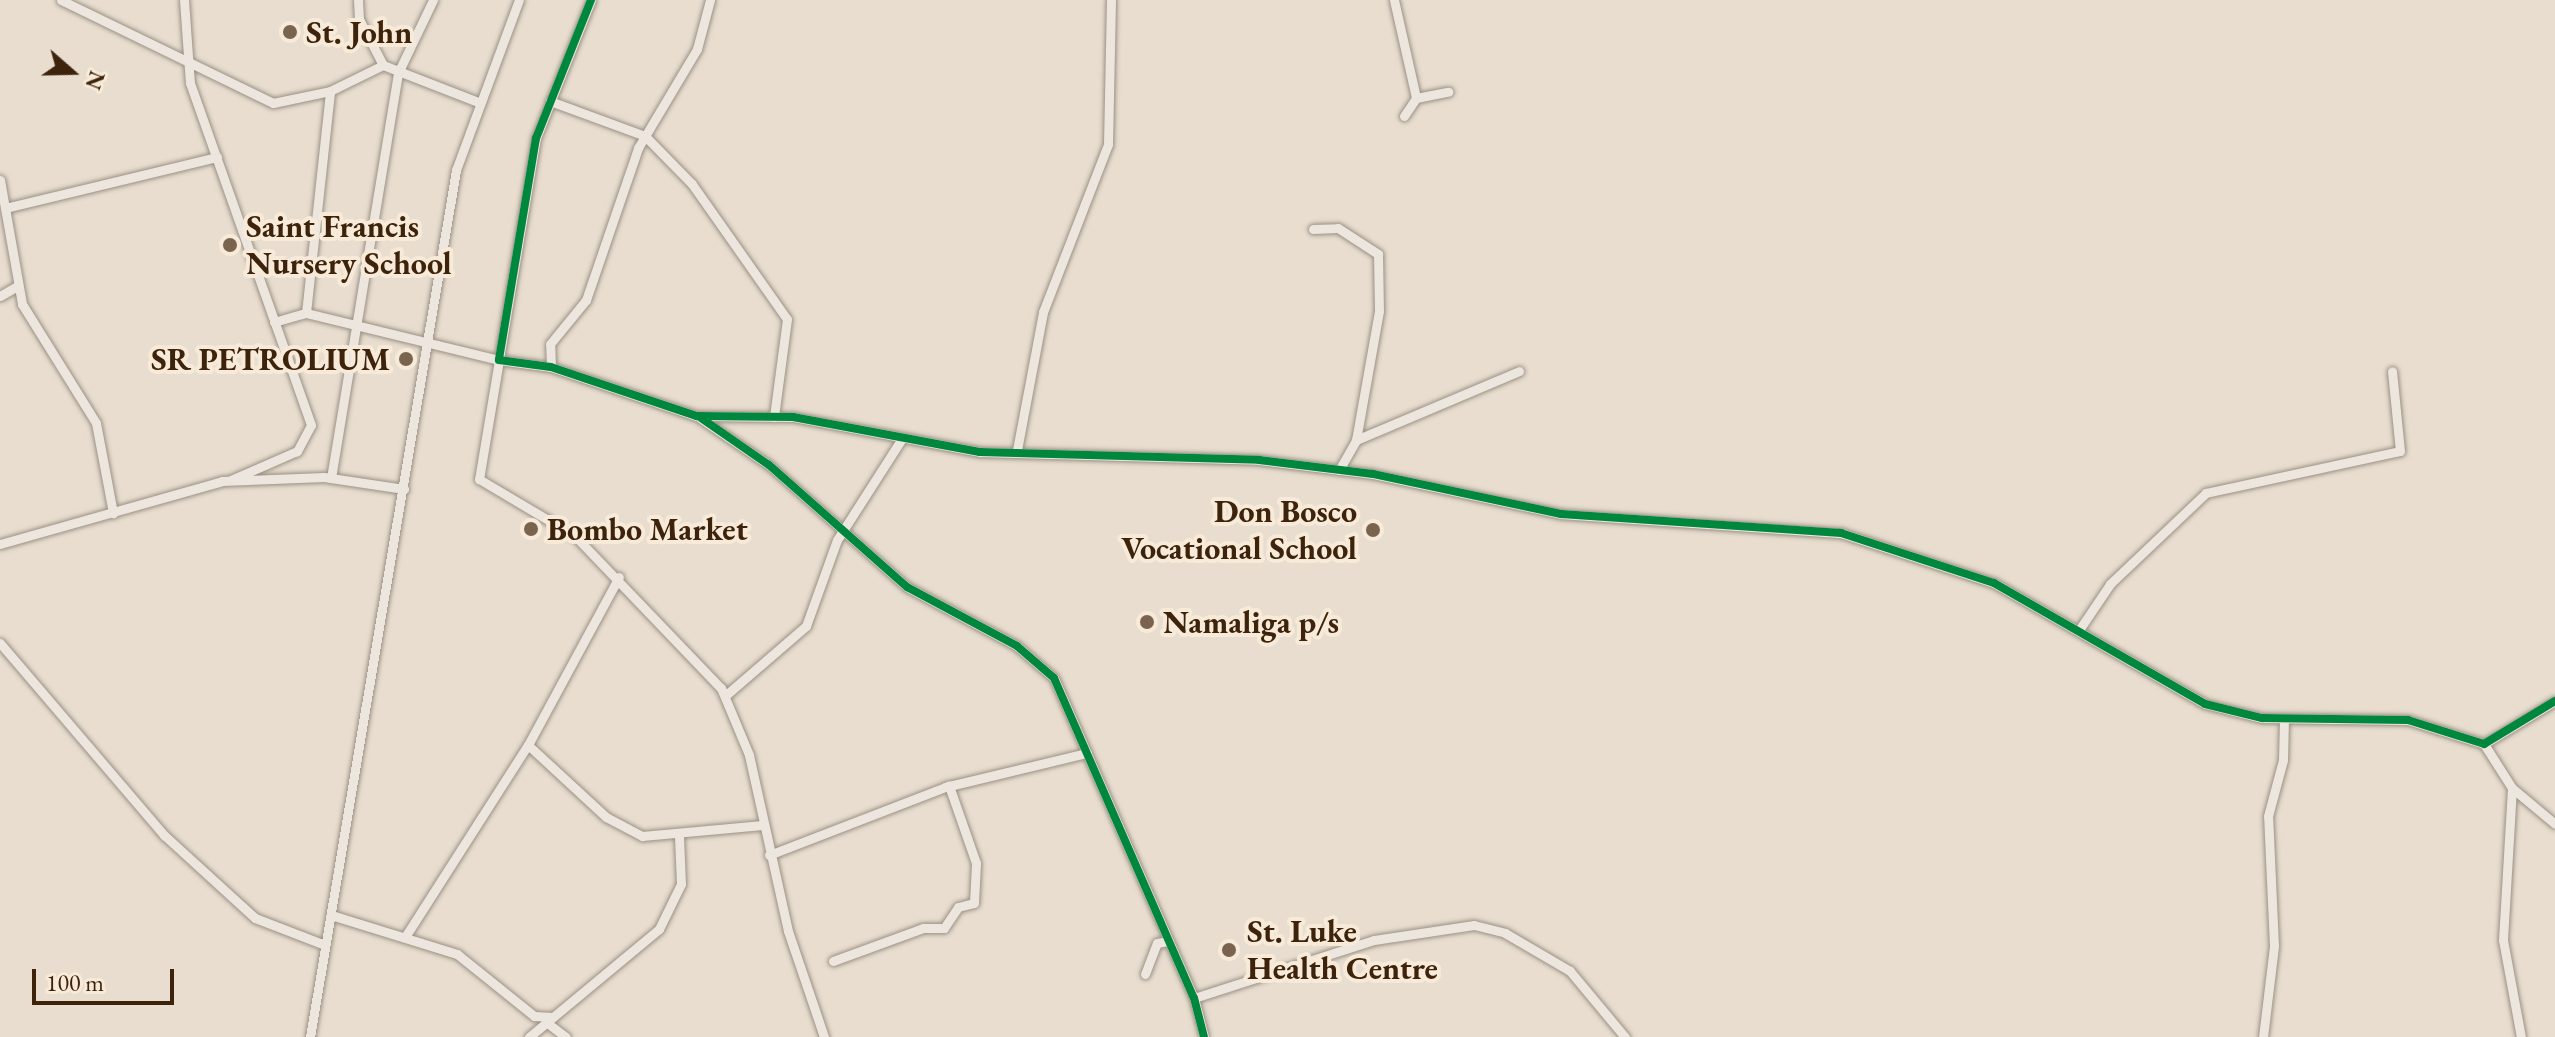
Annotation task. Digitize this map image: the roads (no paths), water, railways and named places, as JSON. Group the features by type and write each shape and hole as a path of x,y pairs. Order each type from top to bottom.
{"street":[{"path":"61,0 134,30 184,61 273,103 330,91 383,65"},
{"path":"0,544 231,480 297,451 310,436 184,61 184,0"},
{"path":"347,0 357,4 383,65 478,102"},
{"path":"331,478 360,325 398,73 433,0"},
{"path":"310,1037 456,170 478,102 519,0"},
{"path":"591,0 532,155 479,479 554,519 619,577 726,695 749,755 769,855 824,1037"},
{"path":"551,367 550,344 586,300 645,136 697,49 710,0"},
{"path":"1017,450 1043,312 1108,144 1111,0"},
{"path":"1394,0 1416,98"},
{"path":"306,313 330,91"},
{"path":"1404,116 1416,98 1448,92"},
{"path":"550,101 645,136 692,184 787,319 774,417"},
{"path":"9,207 217,157"},
{"path":"0,180 9,207 17,286 48,357 96,423 113,513"},
{"path":"1313,229 1338,228 1378,254 1379,311 1356,440 1339,470"},
{"path":"0,296 17,286"},
{"path":"274,322 306,313 429,339 499,360 551,367 697,416 769,465 840,535 920,596 1044,666 1064,692 1087,753 1194,998 1204,1037"},
{"path":"1356,440 1519,371"},
{"path":"2079,630 2110,584 2206,493 2400,451 2392,371"},
{"path":"697,416 774,417 901,440 1017,450 1339,470 1534,510 1841,533 1994,583 2205,704 2284,720 2408,720 2484,744 2512,788 2555,824"},
{"path":"726,695 806,626 840,535 901,440"},
{"path":"231,480 331,478 404,489"},
{"path":"405,937 528,745 619,577"},
{"path":"0,643 164,835 266,925 325,945"},
{"path":"2484,744 2555,701"},
{"path":"2263,1037 2274,946 2268,816 2283,760 2284,720"},
{"path":"528,745 617,825 679,837 762,825"},
{"path":"769,855 949,786 1087,753"},
{"path":"833,961 923,928 944,928 958,907 974,903 976,863 949,786"},
{"path":"2512,788 2503,940 2521,1037"},
{"path":"532,1035 659,929 681,884 679,837"},
{"path":"331,915 469,959 534,1016 550,1019 566,1037"},
{"path":"1194,998 1374,940 1474,925 1505,933 1570,971 1625,1037"},
{"path":"1145,974 1157,943 1168,941"},
{"path":"532,1035 534,1016"}],"place":[{"name":"St. John","path":"290,32"},
{"name":"Saint Francis Nursery School","path":"230,245"},
{"name":"SR PETROLIUM","path":"406,359"},
{"name":"Bombo Market","path":"531,529"},
{"name":"Don Bosco Vocational School","path":"1373,530"},
{"name":"Namaliga p/s","path":"1147,622"},
{"name":"St. Luke Health Centre","path":"1229,950"}]}
